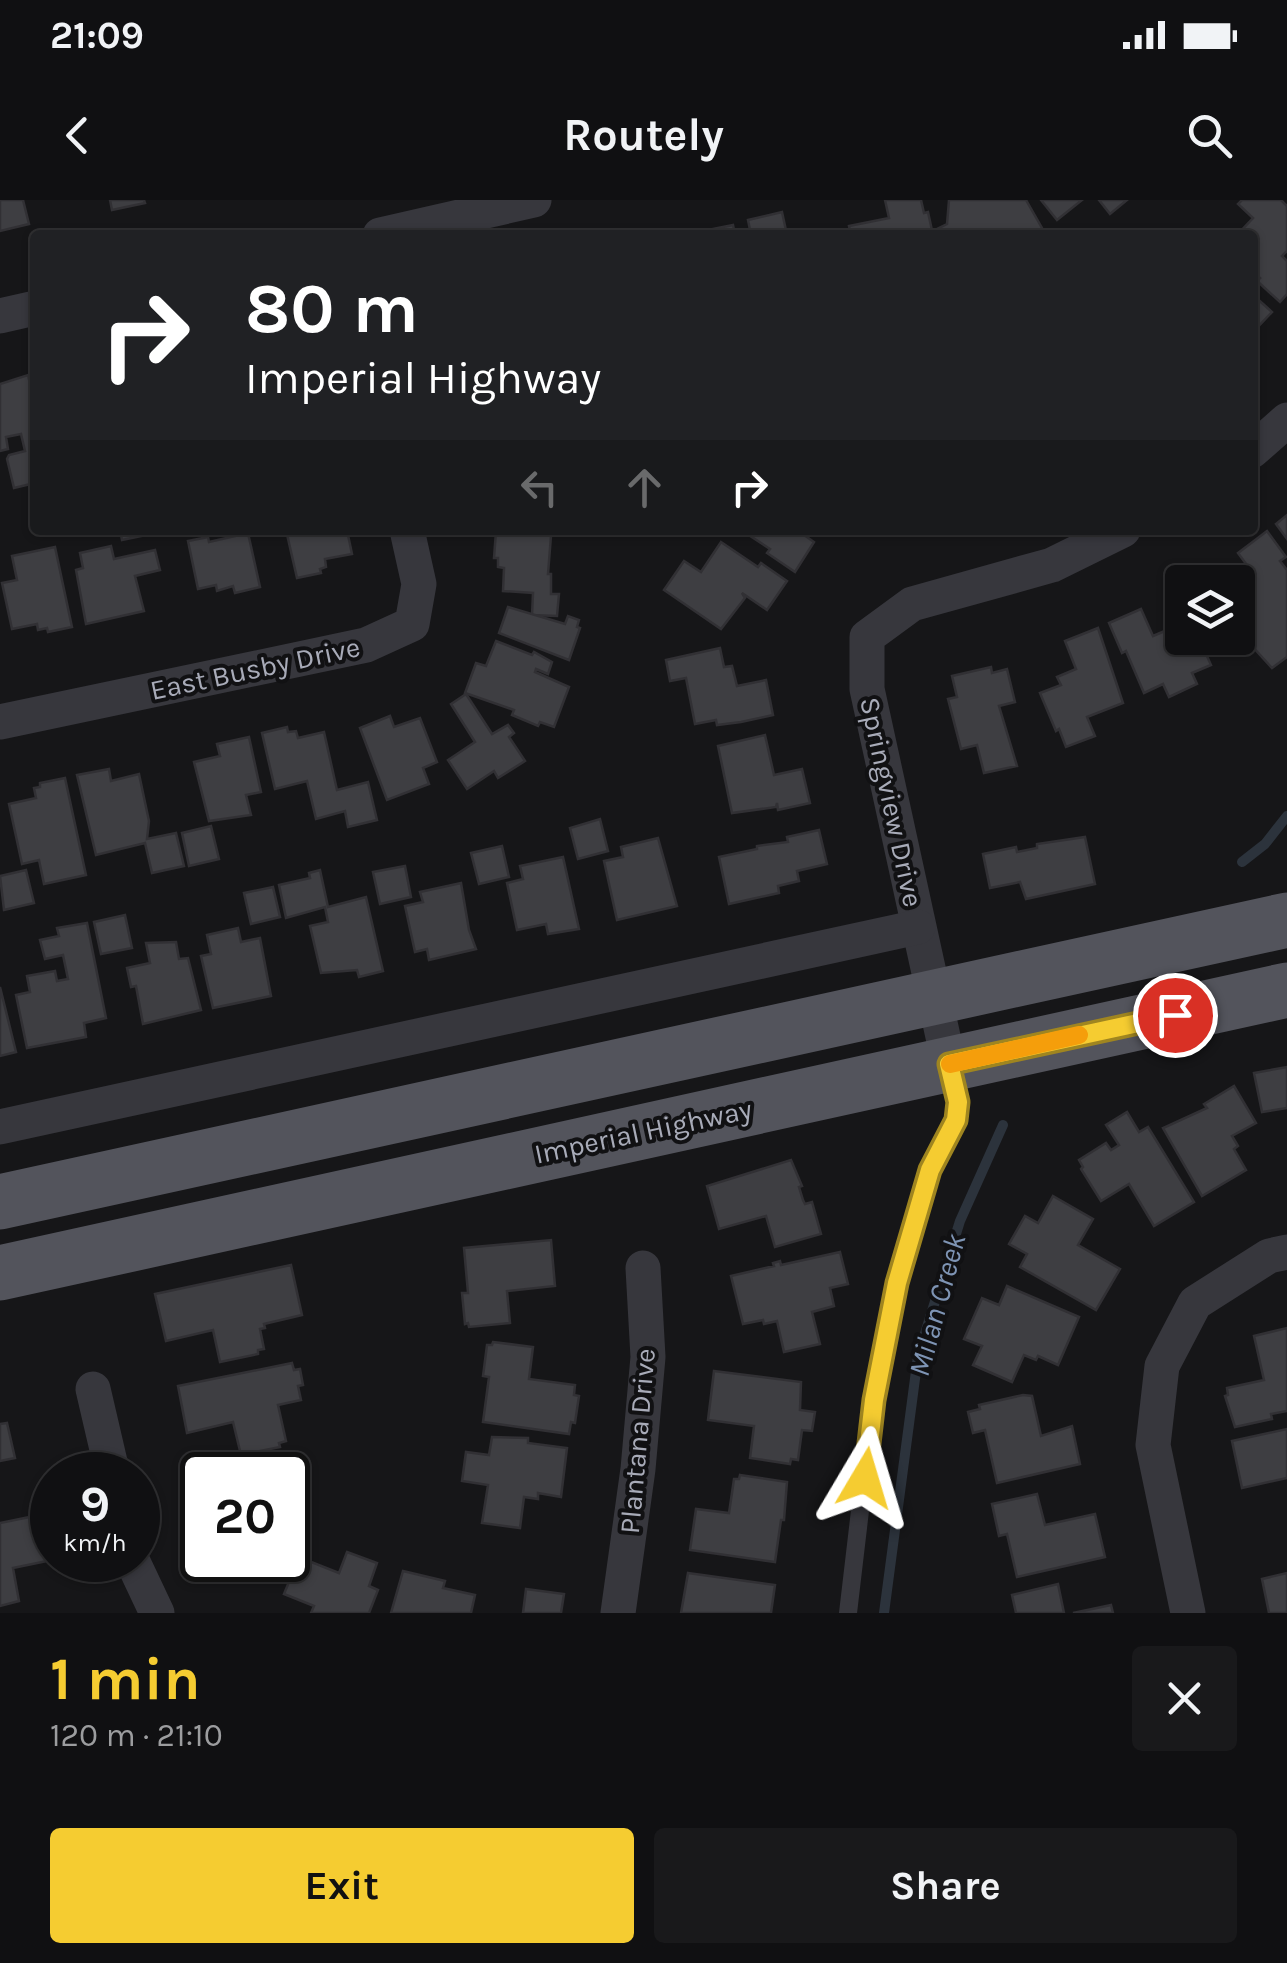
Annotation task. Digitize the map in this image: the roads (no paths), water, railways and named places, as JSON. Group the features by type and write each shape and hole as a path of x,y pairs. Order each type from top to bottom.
{"main road":[{"path":"0,1202 1287,920"},
{"name":"Imperial Highway","path":"0,1273 1287,990"}],"street":[{"path":"402,230 534,200"},
{"path":"0,316 30,309"},
{"path":"1258,446 1287,420"},
{"name":"East Busby Drive","path":"0,722 366,645 412,624 418,584 408,535"},
{"name":"Springview Drive","path":"949,1064 867,689 867,637 912,604 1052,565 1112,535"},
{"path":"0,1127 918,927"},
{"path":"1188,1613 1154,1445 1162,1366 1195,1303 1269,1256 1287,1252"},
{"name":"Plantana Drive","path":"618,1613 638,1469 648,1357 642,1268"},
{"path":"93,1388 108,1452"},
{"path":"142,1582 156,1613"}],"lane":[{"path":"848,1613 874,1400 890,1310 930,1170 956,1120 958,1102 949,1064"}],"waterway":[{"name":"Milan Creek","path":"1242,862 1265,844 1287,816"},
{"name":"Milan Creek","path":"884,1613 918,1356 960,1221 1003,1125"}]}
